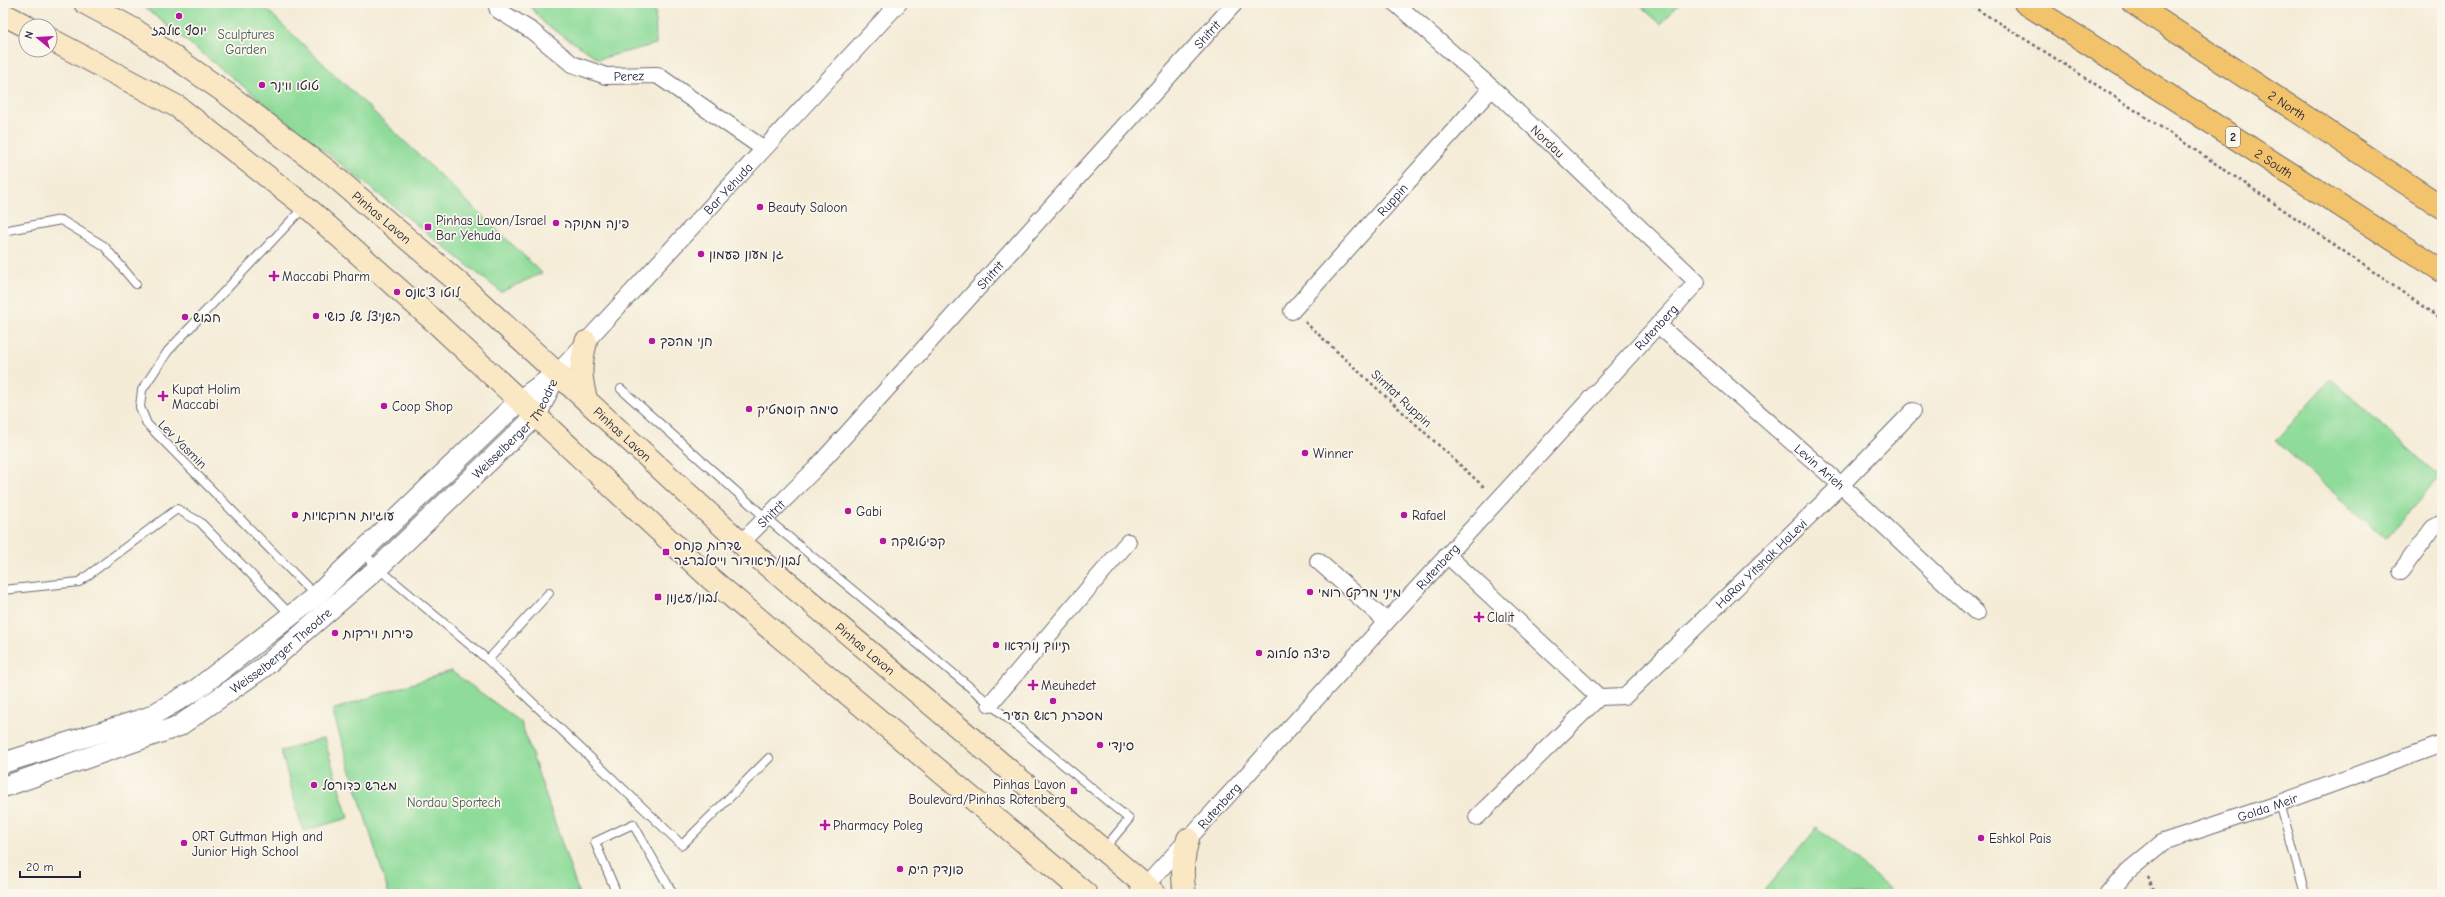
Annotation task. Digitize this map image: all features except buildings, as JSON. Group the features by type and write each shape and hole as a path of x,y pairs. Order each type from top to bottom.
{"highway":[{"name":"2 South","path":"2025,3 2442,271"},
{"name":"2 North","path":"2133,3 2442,207"}],"main road":[{"name":"Pinhas Lavon","path":"85,3 135,30 213,84 328,171 459,282 556,374 586,399 741,543 1104,849 1146,891"},
{"path":"3,14 18,22"},
{"path":"58,43 178,107 305,206 433,320 711,579 1086,894"},
{"path":"586,342 581,362 580,378 586,399"},
{"path":"1185,894 1182,879 1183,859 1188,839"}],"street":[{"name":"Perez","path":"496,3 498,10 532,30 572,64 606,76 657,75 764,149"},
{"name":"Bar Yehuda","path":"556,374 899,3"},
{"name":"Shitrit","path":"741,543 767,519 814,470 1235,3"},
{"name":"Nordau","path":"1395,3 1492,88 1697,282"},
{"name":"Ruppin","path":"1292,311 1492,88"},
{"name":"Rutenberg","path":"1146,891 1188,839 1697,282"},
{"name":"Levin Arieh","path":"1658,324 1840,485 1977,613"},
{"name":"Weisselberger Theodre","path":"3,763 149,717 197,688 316,596 520,400 556,374"},
{"name":"Weisselberger Theodre","path":"3,787 179,726 264,668 378,568 536,416 556,374"},
{"name":"HaRav Yitshak HaLevi","path":"1599,697 1626,696 1913,411"},
{"path":"2401,571 2433,528 2442,523"},
{"path":"990,704 1128,542"},
{"path":"1447,555 1599,697 1477,817"},
{"path":"1318,561 1386,622"},
{"name":"Golda Meir","path":"2108,894 2128,871 2163,842 2280,803 2442,744"}],"lane":[{"name":"Lev Yasmin","path":"305,206 168,351 142,390 140,407 147,424 316,596"},
{"path":"3,231 61,220 104,246 136,284"},
{"path":"621,389 767,519 1129,819 1104,849"},
{"path":"3,590 79,582 177,509 200,522 291,615"},
{"path":"363,552 378,568 488,660 682,845 769,758"},
{"path":"488,660 549,593"},
{"path":"2280,803 2305,894"},
{"path":"617,894 595,842 633,824 673,894"}],"path":[{"path":"1967,3 2128,104 2290,213 2442,320"},
{"name":"Simtat Ruppin","path":"1292,311 1498,500"}],"green space":[{"name":"Sculptures Garden","path":"139,3 260,3 542,273 501,292"},
{"path":"528,3 655,3 656,44 599,59 545,24"},
{"path":"1637,3 1680,3 1661,24"},
{"path":"2331,379 2440,477 2385,539 2276,441"},
{"name":"Nordau Sportech","path":"451,671 521,722 579,894 389,894 332,710"},
{"name":"מגרש כדורסל","path":"324,738 348,818 303,831 281,751"},
{"path":"1817,828 1893,891 1890,894 1761,894"}],"place":[{"name":"יוסף אלבז","path":"179,16"},
{"name":"טוטו ווינר","path":"262,85"},
{"name":"Beauty Saloon","path":"760,207"},
{"name":"פינה מתוקה","path":"556,223"},
{"name":"Pinhas Lavon/Israel Bar Yehuda","path":"428,227"},
{"name":"גן מעון פעמון","path":"701,254"},
{"name":"Maccabi Pharm","path":"274,276"},
{"name":"לוטו צ'אנס","path":"397,292"},
{"name":"השניצל של כושי","path":"316,316"},
{"name":"חבוש","path":"185,317"},
{"name":"חני מהפך","path":"652,341"},
{"name":"Kupat Holim Maccabi","path":"163,396"},
{"name":"Coop Shop","path":"384,406"},
{"name":"סימה קוסמטיק","path":"749,409"},
{"name":"Winner","path":"1305,453"},
{"name":"Gabi","path":"848,511"},
{"name":"עוגיות מרוקאיות","path":"295,515"},
{"name":"Rafael","path":"1404,515"},
{"name":"קפיטושקה","path":"883,541"},
{"name":"שדרות פנחס לבון/תיאודור וייסלברגר","path":"666,552"},
{"name":"מיני מרקט רומי","path":"1310,592"},
{"name":"לבון/עגנון","path":"658,597"},
{"name":"Clalit","path":"1479,617"},
{"name":"פירות וירקות","path":"335,633"},
{"name":"תיווך נורדאו","path":"996,645"},
{"name":"פיצה סלהוב","path":"1259,653"},
{"name":"Meuhedet","path":"1033,685"},
{"name":"מספרת ראש העיר","path":"1053,701"},
{"name":"סינדי","path":"1100,745"},
{"name":"מגרש כדורסל","path":"314,785"},
{"name":"Pinhas Lavon Boulevard/Pinhas Rotenberg","path":"1074,791"},
{"name":"Pharmacy Poleg","path":"825,825"},
{"name":"Eshkol Pais","path":"1981,838"},
{"name":"ORT Guttman High and Junior High School","path":"184,843"},
{"name":"פונדק הים","path":"900,869"}]}
